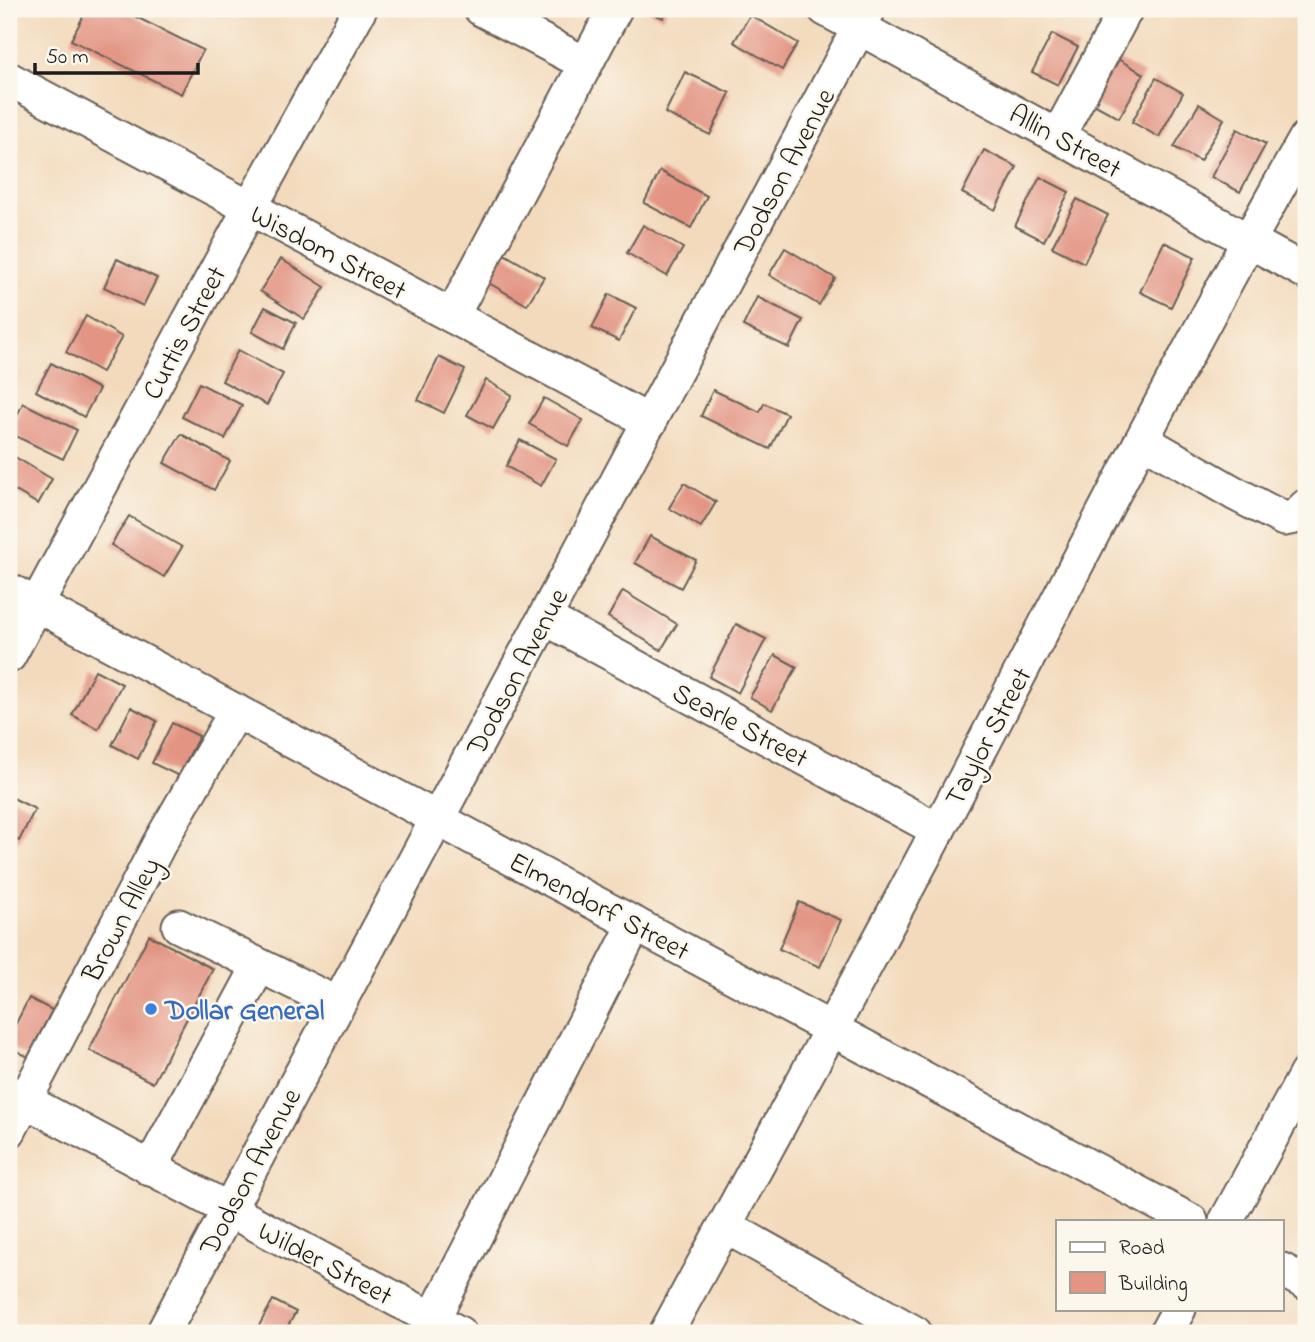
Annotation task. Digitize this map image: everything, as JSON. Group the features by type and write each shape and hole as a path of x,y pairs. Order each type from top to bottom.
{"street":[{"name":"Curtis Street","path":"9,656 23,597 250,208 360,9"},
{"path":"481,9 586,64"},
{"path":"452,316 615,9"},
{"name":"Allin Street","path":"825,9 864,18 1058,136 1306,272"},
{"path":"1058,136 1126,9"},
{"name":"Dodson Avenue","path":"163,1333 864,18"},
{"name":"Wisdom Street","path":"9,79 650,422"},
{"name":"Taylor Street","path":"666,1333 938,830 1248,240 1306,138"},
{"path":"1142,440 1284,519 1294,517 1306,506"},
{"name":"Elmendorf Street","path":"23,597 1189,1220"},
{"name":"Searle Street","path":"545,618 938,830"},
{"name":"Brown Alley","path":"9,1131 17,1097 236,711"},
{"path":"446,1326 635,924"},
{"path":"179,926 338,1004"},
{"path":"150,1169 259,966"},
{"path":"1227,1220 1306,1074"},
{"name":"Wilder Street","path":"17,1097 446,1326"},
{"path":"725,1226 915,1333"},
{"path":"1284,1271 1306,1283"},
{"path":"1166,1333 1178,1310"}],"building":[{"path":"87,9 120,9 203,50 181,94 71,40"},
{"path":"643,9 667,9 663,18"},
{"path":"750,15 798,43 782,70 734,42"},
{"path":"1052,34 1078,47 1058,85 1032,72"},
{"path":"1114,57 1144,74 1119,118 1090,102"},
{"path":"685,72 730,93 710,135 665,113"},
{"path":"1156,78 1183,93 1159,137 1132,122"},
{"path":"1199,104 1224,119 1200,161 1174,147"},
{"path":"1237,129 1266,144 1240,192 1211,177"},
{"path":"984,150 1017,167 995,210 962,193"},
{"path":"660,171 707,196 691,228 644,203"},
{"path":"1040,177 1069,192 1044,241 1015,226"},
{"path":"1077,199 1108,215 1084,263 1052,247"},
{"path":"643,225 683,248 667,276 627,253"},
{"path":"1164,242 1195,257 1171,307 1140,292"},
{"path":"785,248 835,278 819,305 769,275"},
{"path":"499,251 544,277 527,305 482,279"},
{"path":"117,259 157,278 143,306 104,287"},
{"path":"281,259 325,287 304,319 260,291"},
{"path":"609,294 636,308 619,341 592,328"},
{"path":"757,297 803,320 789,348 743,326"},
{"path":"265,307 296,323 283,349 252,332"},
{"path":"86,316 122,337 102,372 66,352"},
{"path":"238,350 283,374 267,405 222,381"},
{"path":"439,357 465,370 444,413 418,400"},
{"path":"51,363 99,389 84,417 36,391"},
{"path":"486,380 512,395 493,429 467,415"},
{"path":"199,383 242,405 225,439 182,417"},
{"path":"713,390 760,412 764,403 787,414 770,449 701,416"},
{"path":"544,398 583,420 568,446 529,424"},
{"path":"23,403 77,430 63,459 9,433"},
{"path":"181,434 230,461 214,490 164,463"},
{"path":"520,440 556,459 541,486 506,466"},
{"path":"10,454 52,479 38,504 9,487"},
{"path":"684,483 716,502 701,527 669,508"},
{"path":"129,516 182,547 164,577 111,545"},
{"path":"650,536 696,560 681,588 635,563"},
{"path":"623,591 677,624 661,650 608,617"},
{"path":"736,624 766,639 738,693 709,677"},
{"path":"775,655 797,667 772,710 750,697"},
{"path":"95,670 122,684 98,729 72,715"},
{"path":"131,707 157,721 138,759 112,745"},
{"path":"172,723 199,736 179,776 152,763"},
{"path":"9,796 35,809 19,841 9,836"},
{"path":"799,902 841,920 820,967 779,949"},
{"name":"Dollar General","path":"149,935 213,969 153,1083 89,1050"},
{"path":"29,998 52,1010 28,1057 9,1047 9,1037"},
{"path":"273,1300 296,1312 284,1333 255,1333"}],"place":[{"name":"Dollar General","path":"151,1009"}]}
